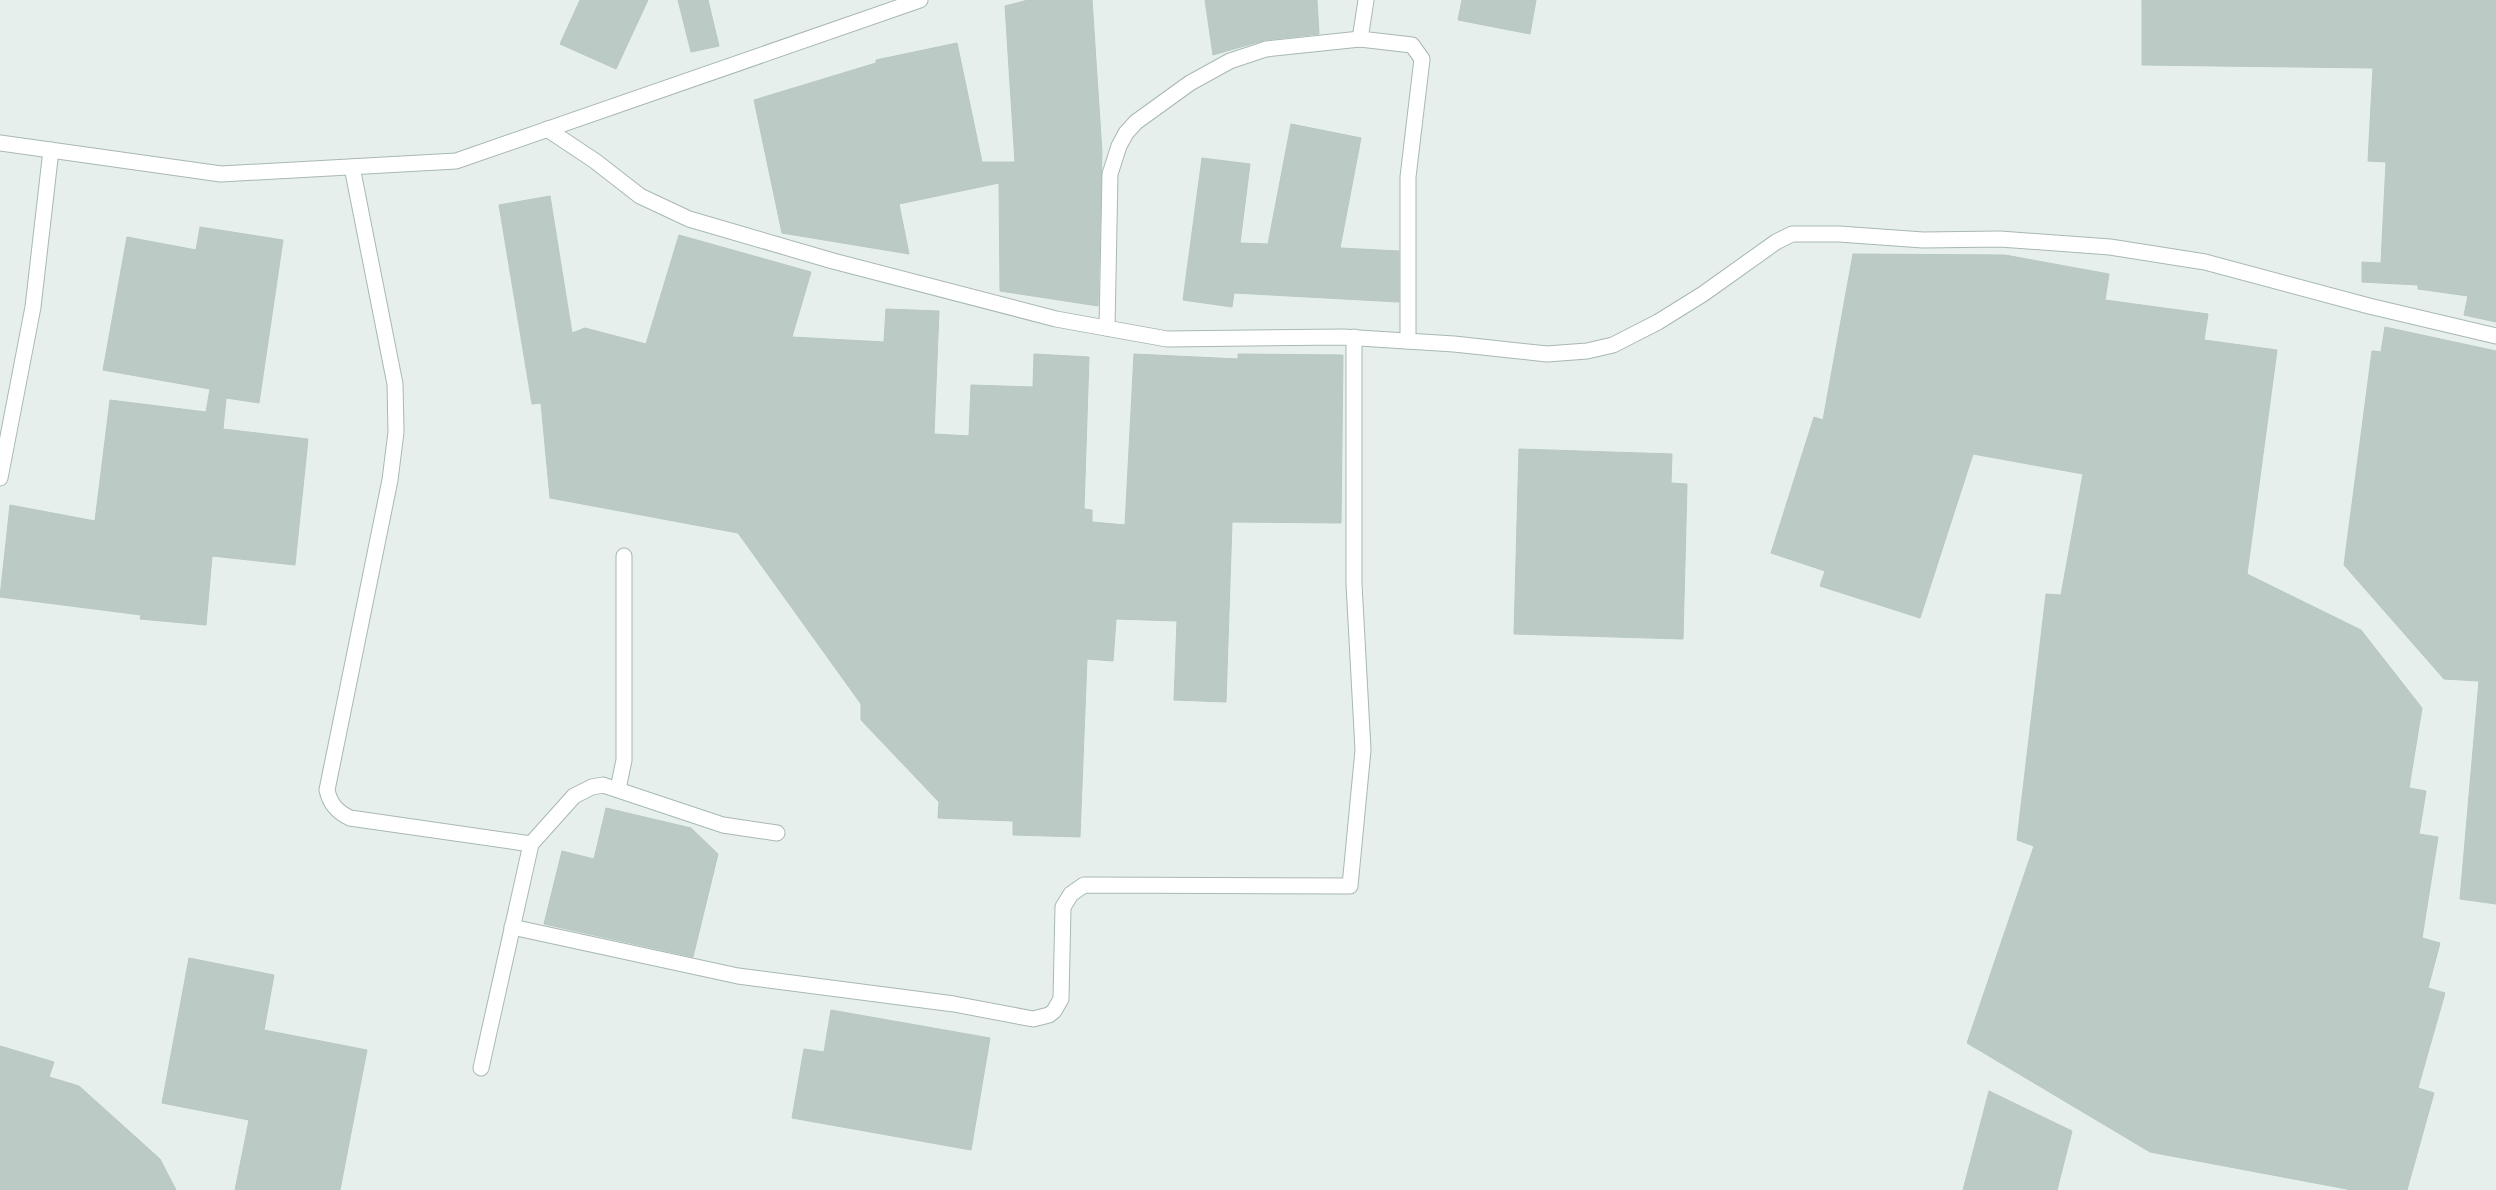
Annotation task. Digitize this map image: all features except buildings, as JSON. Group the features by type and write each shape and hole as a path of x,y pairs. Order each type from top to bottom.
{"street":[{"path":"0,143 220,174 456,161 920,0"},
{"path":"1360,39 1366,0"},
{"path":"1106,328 1110,174 1119,146 1126,133 1136,122 1190,83 1230,61 1266,50 1360,39 1412,45 1422,59 1408,177 1408,341"},
{"path":"547,129 595,161 640,196 689,219 833,261 1056,319 1167,339 1354,337 1547,354 1587,351 1613,345 1658,322 1776,242 1792,234 1838,234 1923,240 2000,239 2110,247 2204,262 2369,306 2496,336"},
{"path":"0,478 33,307 51,150"},
{"path":"352,166 392,361 396,400 396,432 390,480 327,790 328,797 336,810 350,818 531,844"},
{"path":"512,927 738,976 954,1004 1033,1019 1049,1015 1054,1011 1061,999 1064,907 1071,894 1084,885 1350,886 1363,750 1354,584 1354,337"},
{"path":"618,789 624,760 624,556"},
{"path":"481,1068 531,844 574,796 603,785 723,825 777,833"}]}
